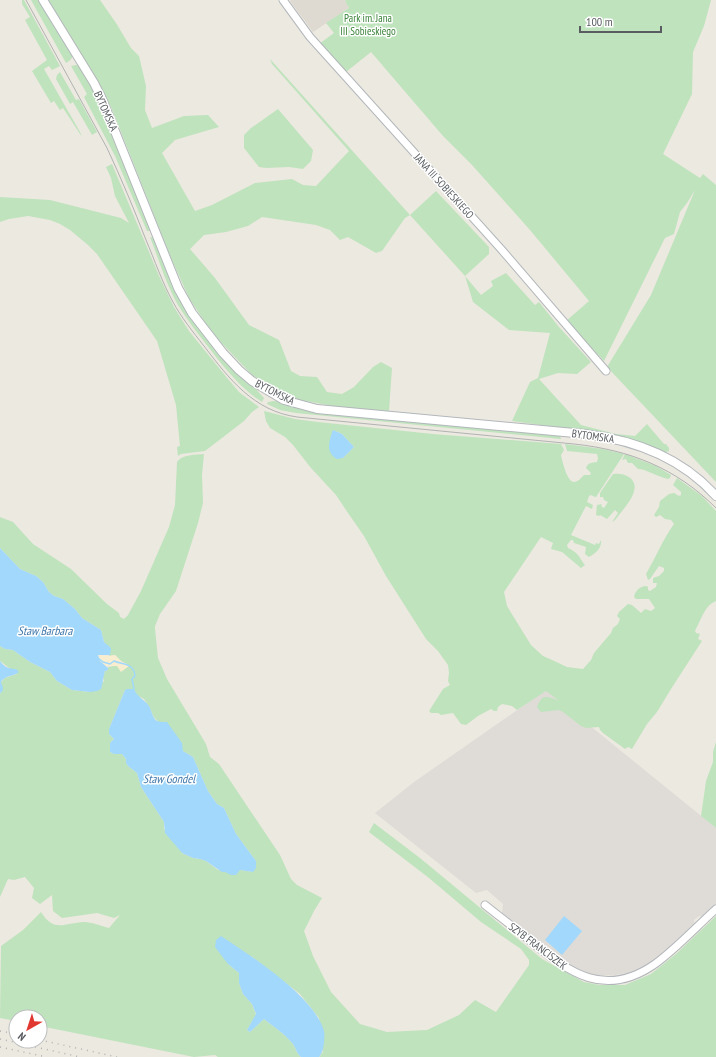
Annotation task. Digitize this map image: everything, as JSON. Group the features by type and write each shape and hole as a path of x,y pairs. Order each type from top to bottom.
{"street":[{"name":"BYTOMSKA","path":"44,0 102,99 186,304 223,353 239,370 256,384 284,400 317,409 585,434 618,439 649,449 674,461 695,475 716,496"},
{"name":"JANA III SOBIESKIEGO","path":"283,0 310,37 504,254 606,372"},
{"name":"SZYB FRANCISZEK","path":"485,905 561,965 581,976 598,980 623,979 654,964 716,909"}],"shaded area":[{"path":"346,0 345,1 349,8 313,32 290,1"},
{"path":"546,690 716,828 716,905 703,917 699,916 694,920 695,925 653,962 634,972 615,975 595,975 580,971 564,962 502,913 503,904 487,890 476,893 375,813 414,782"}],"green space":[{"path":"22,0 24,0 60,66 52,70 49,66 44,69 82,137 63,108 60,110 54,101 51,103 32,71 47,60 25,20 30,17 22,4"},
{"path":"31,0 39,0 72,55 71,59 66,63"},
{"path":"46,0 100,0 131,48 139,56 146,86 145,110 152,128 184,116 208,115 219,127 175,140 162,153 195,211 212,205 255,183 292,179 303,185 316,186 349,151 272,64 270,59 410,215 405,218 382,251 376,253 348,237 340,240 330,230 316,225 262,217 248,226 226,232 204,235 190,249 215,278 249,325 279,340 291,371 300,376 317,377 327,392 342,394 354,387 373,367 381,362 392,368 389,411 344,408 300,400 277,390 252,375 212,333 189,298 171,258 111,107"},
{"name":"Park im. Jana III Sobieskiego","path":"711,0 704,26 693,52 692,94 663,154 700,178 703,174 716,185 716,482 607,367 651,295 695,190 680,212 674,234 665,238 604,361 566,321 589,301 530,230 472,165 443,136 371,52 346,72 325,48 319,44 334,33 326,23 349,8 345,1"},
{"path":"71,66 80,66 95,92 151,231 147,231 115,156 84,97 87,94"},
{"path":"60,72 76,100 79,99 97,132 92,135 73,102 70,104 56,79"},
{"path":"278,109 313,150 311,161 303,169 289,167 259,167 244,148 244,135 251,128"},
{"path":"112,164 160,278 174,307 189,331 239,392 259,407 244,421 205,451 181,454 178,456 177,447 180,446 176,405 157,341 97,254 70,230 50,220 28,216 0,222 0,197 50,200 121,218 129,223 115,196 111,178 106,167"},
{"path":"436,191 489,247 489,254 465,276 410,215"},
{"path":"150,237 154,238 175,289 251,384 264,398 262,402 232,376 216,357 178,305 163,272"},
{"path":"506,273 535,305 539,302 559,327 591,362 577,374 558,373 539,379 581,425 616,434 635,436 647,424 664,444 666,444 669,451 664,453 619,436 512,421 530,382 538,378 550,333 509,330 473,302 465,276 481,295 493,286 491,281"},
{"path":"274,401 560,434 561,439 296,413 280,410 267,404 268,402"},
{"path":"264,411 295,419 318,422 433,434 561,444 564,450 561,455 565,470 571,481 574,482 578,481 584,475 590,475 591,473 586,468 590,463 597,462 598,458 597,454 567,451 565,444 603,449 624,454 596,497 591,495 589,496 587,502 593,505 592,509 586,506 571,535 595,545 596,543 599,544 601,540 599,548 589,557 585,554 586,547 574,543 573,540 571,540 567,545 568,548 578,555 585,565 581,568 562,552 551,549 553,543 541,537 504,592 507,606 531,645 543,656 567,667 583,669 611,633 613,628 618,624 620,619 617,616 619,612 628,604 632,605 641,613 645,609 651,611 655,608 649,599 636,599 634,597 637,591 642,587 648,587 648,590 650,591 656,587 657,583 653,583 653,578 659,576 664,571 664,568 659,566 648,580 646,574 674,524 671,520 665,519 660,515 656,517 654,515 659,507 660,501 669,494 674,493 679,496 681,495 681,492 673,485 677,478 702,496 716,511 716,601 706,609 695,631 696,633 700,634 698,639 702,641 632,749 628,747 625,749 603,733 599,727 586,728 581,726 559,710 541,712 537,707 543,698 548,697 558,700 546,691 517,710 512,706 502,704 498,707 497,711 491,709 466,725 461,724 453,713 441,715 438,713 431,713 429,711 443,689 450,685 448,681 448,665 438,651 426,639 386,576 364,536 336,495 311,468 293,445 285,437 270,428 266,421","holes":["333,430 342,434 354,447 343,458"]},
{"path":"204,454 202,475 203,503 176,591 160,614 155,626 158,658 167,679 206,744 210,757 219,764 280,855 291,879 297,885 322,898 304,931 313,956 331,992 360,1024 387,1032 427,1030 459,1015 475,1000 496,1012 529,965 529,960 521,949 481,922 429,878 369,832 374,823 420,858 542,959 584,982 599,985 625,985 651,974 676,954 716,916 716,1057 319,1057 323,1052 319,1018 300,994 251,956 228,964 239,973 239,983 243,994 252,1004 256,1015 247,1030 250,1032 264,1019 290,1040 301,1057 218,1057 215,1055 194,1057 48,1028 48,1009 8,1009 8,1020 0,1018 1,946 23,930 41,912 50,923 55,925 87,922 109,928 120,915 114,918 97,913 62,918 53,911 52,895 40,904 32,898 34,888 25,877 14,880 8,879 0,897 0,693 2,692 1,682 5,678 17,674 0,661 0,646 5,649 13,650 30,662 50,672 57,681 72,690 90,692 104,681 103,677 105,671 108,670 108,667 127,664 115,655 109,656 110,651 104,642 101,630 82,618 75,609 63,599 54,596 49,592 43,582 36,576 20,569 0,548 0,517 13,522 33,544 71,569 107,604 119,613 120,617 124,619 128,615 141,591 169,527 175,505 177,462 179,459","holes":["125,690 135,692 138,696 144,699 153,716 183,751 193,757 208,791 217,804 224,808 236,834 256,861 253,872 240,870 237,872 218,870 206,861 193,858 182,853 164,829 164,822 141,787 137,773 128,766 126,759 122,754 114,754 110,752 110,743 114,739 109,734 109,729"]},
{"path":"625,454 656,466 671,475 670,478 664,478 645,470 638,469 632,463 628,463 626,459 622,460"},
{"path":"613,474 621,474 629,477 635,487 631,498 612,522 618,513 615,510 607,519 600,515 596,515 597,505 602,504 601,506 604,508 608,502 604,500 603,497 600,497 600,493"},
{"path":"716,742 716,828 701,816 706,781 713,762 713,752"}],"sand":[{"path":"98,655 115,655 129,666 121,672 117,666 105,666 100,661"}],"water":[{"path":"333,430 342,434 354,447 343,458 337,459 329,450 329,442"},
{"name":"Staw Barbara","path":"0,548 20,569 36,576 43,582 49,592 54,596 63,599 75,609 82,618 101,630 104,642 111,648 110,655 98,655 100,661 108,668 108,670 105,671 101,689 90,692 72,690 57,681 50,672 30,662 13,650 5,649 0,646"},
{"name":"Staw Barbara","path":"0,661 5,666 16,669 19,672 7,677 1,682 3,688 2,692 0,693"},
{"name":"Staw Gondel","path":"134,689 149,706 155,720 159,722 167,722 182,743 183,751 193,757 208,791 217,804 224,808 236,834 256,861 256,868 253,872 240,870 236,875 231,875 222,872 206,861 193,858 182,853 165,833 164,822 141,787 137,773 128,766 126,759 122,754 114,754 110,752 110,743 114,739 109,734 109,729 125,690"},
{"path":"564,916 582,931 562,955 545,940"},
{"path":"221,936 280,978 308,1004 318,1018 324,1031 323,1049 319,1057 301,1057 290,1040 264,1019 250,1032 247,1030 256,1014 252,1004 243,994 239,983 239,973 228,964 215,947 216,940"}],"waterway":[{"path":"98,658 103,662 110,664 114,661 128,665 133,669 135,676 132,679 134,689"}],"tram line":[{"path":"26,0 107,148 162,279 176,308 191,330 223,370 255,401 282,414 297,417 574,444 614,451 633,456 668,472 685,482 716,508"}],"railway":[{"path":"0,1031 8,1032"},
{"path":"0,1039 80,1057"},
{"path":"48,1042 117,1057"},
{"path":"0,1047 47,1057"}]}
